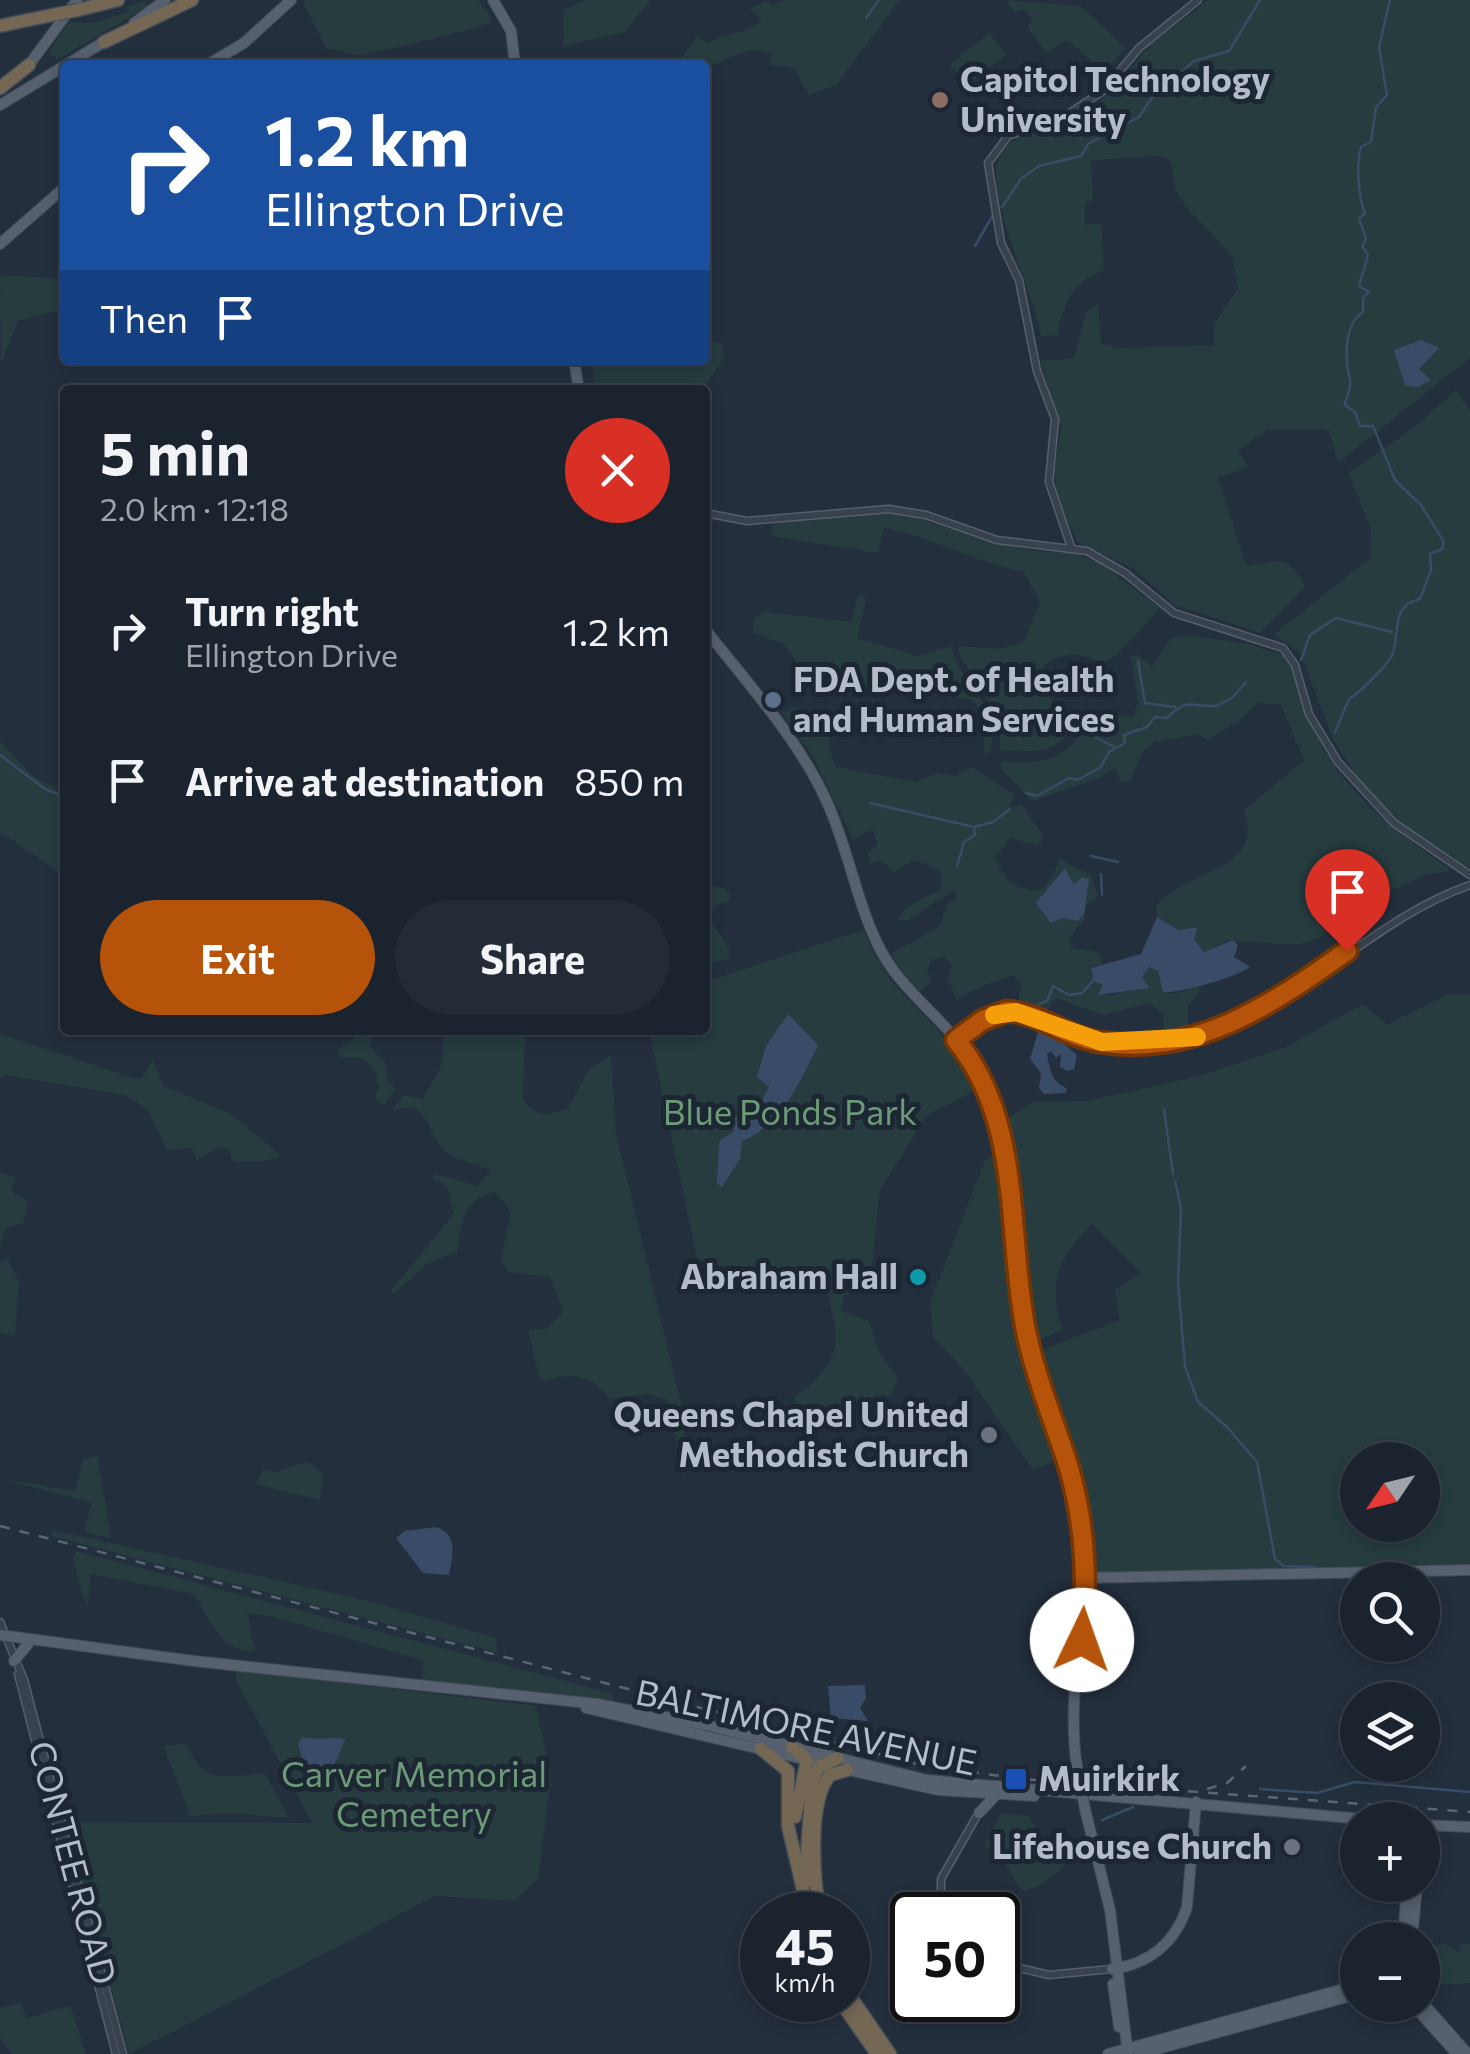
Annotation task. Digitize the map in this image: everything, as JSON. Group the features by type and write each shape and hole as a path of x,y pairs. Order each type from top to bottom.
{"highway":[{"path":"0,27 78,5 118,0"},
{"path":"104,42 192,0"},
{"path":"0,91 30,65"},
{"path":"792,1746 807,1760 794,1820 809,1892"},
{"path":"762,1749 781,1761 788,1773 788,1826 809,1892"},
{"path":"805,1862 812,1781 824,1764 838,1758"},
{"path":"810,1892 821,1791 830,1775 847,1770"},
{"path":"854,2022 877,2054"},
{"path":"868,2022 890,2054"}],"main road":[{"path":"74,60 165,0"},
{"path":"216,60 244,43 291,0"},
{"path":"493,0 510,31 514,60"},
{"path":"30,65 78,5"},
{"path":"0,105 60,69"},
{"path":"0,244 60,191"},
{"path":"710,635 781,727 819,785 883,955 956,1040 981,1079 1000,1136 1015,1204 1025,1324 1035,1373 1073,1485 1084,1578 1072,1722 1086,1812 1110,1910 1129,2052"},
{"path":"1084,1578 1470,1570"},
{"name":"BALTIMORE AVENUE","path":"4,1638 28,1644 122,1651"},
{"name":"BALTIMORE AVENUE","path":"4,1638 576,1705 847,1770 971,1794 1070,1796 1340,1816"},
{"path":"16,1667 28,1644"},
{"name":"BALTIMORE AVENUE","path":"576,1705 597,1704 665,1717 928,1780 1195,1806"},
{"path":"971,1794 979,1812 995,1796"},
{"path":"1115,1969 1150,1957 1181,1922 1187,1907 1195,1806"},
{"path":"1440,1826 1470,1827"},
{"path":"1115,1969 1129,2052"},
{"path":"1129,2052 1150,2042 1340,1990"},
{"path":"1108,2054 1340,1999"},
{"path":"1429,2022 1458,2054"},
{"path":"1440,2022 1468,2054"},
{"path":"1126,2034 1133,2040 1150,2042"}],"street":[{"path":"1070,542 1048,479 1055,419 1036,371 1021,286 1001,244 988,163 1008,136 1072,112 1104,91 1140,48 1198,0"},
{"path":"710,514 747,521 889,509 936,518 997,540 1070,542 1130,577 1174,612 1283,648 1293,660 1309,714 1338,762 1406,833 1470,875"},
{"path":"956,1040 983,1020 1007,1011 1102,1042 1174,1041 1208,1034 1302,984 1416,906 1470,885"},
{"name":"CONTEE ROAD","path":"0,1622 16,1667 120,2054"},
{"name":"CONTEE ROAD","path":"16,1667 46,1794 69,1850 120,2054"},
{"path":"941,1892 941,1880 979,1812"},
{"path":"1020,1968 1049,1975 1115,1969"}],"green space":[{"path":"478,0 491,16 489,23 476,28 360,56 326,48 303,3"},
{"path":"585,0 650,0 625,32 563,46 564,10"},
{"path":"785,0 900,0 836,85 809,95 794,68 770,65 771,53 744,52 710,66 710,60 680,60 697,36 708,44 748,29 762,21 750,9 765,1 773,4"},
{"path":"1005,0 1081,6 1126,48 1104,72 1068,40 1046,53 1027,27 1033,19 1023,9 1015,13"},
{"path":"1207,0 1470,0 1470,358 1339,462 1329,431 1321,429 1267,430 1238,450 1248,467 1218,478 1247,566 1282,562 1294,569 1305,587 1260,633 1175,605 1135,569 1077,542 1057,497 1054,472 1061,429 1041,361 1074,358 1086,312 1098,304 1101,343 1117,348 1214,345 1214,324 1238,288 1232,255 1187,209 1175,189 1171,161 1160,156 1091,160 1093,201 1085,202 1085,225 1101,224 1104,270 1084,281 1071,295 1058,335 1041,336 1002,212 996,174 1007,146 1027,133 1096,104 1153,43"},
{"path":"144,1 148,6 57,60 49,52 69,22 94,23 128,12 127,7"},
{"path":"989,33 1006,55 967,85 950,64"},
{"path":"0,275 60,279 60,309 18,321 1,363"},
{"path":"710,340 722,344 724,358 705,385 594,385 593,365 710,365"},
{"path":"1456,390 1470,411 1470,868 1402,824 1359,780 1334,741 1300,653 1274,634 1370,558 1371,528 1348,473 1412,429"},
{"path":"859,514 906,514 1036,551 1072,553 1100,563 1160,608 1115,657 1101,663 1072,654 1043,667 1055,718 1070,731 1063,739 1039,750 1000,750 1000,720 959,654 959,646 1001,649 1023,642 1040,602 1024,572 884,528 878,553 772,536 773,523"},
{"path":"858,594 866,597 857,638 918,656 951,646 958,666 995,720 990,753 983,753 983,724 972,699 814,685 784,644 753,633 753,620 764,612 852,622"},
{"path":"1186,635 1249,644 1286,656 1314,730 1339,772 1372,808 1449,868 1447,872 1427,874 1357,907 1321,937 1298,945 1228,940 1205,952 1194,939 1196,927 1178,930 1157,917 1156,907 1168,895 1233,858 1243,846 1248,830 1244,810 1304,760 1281,704 1258,703 1239,721 1207,740 1197,734 1155,742 1142,752 1131,781 1120,782 1116,770 1110,770 1100,778 1032,801 1000,768 1002,761 1035,762 1059,755 1077,738 1092,710 1133,717 1138,702 1131,656 1138,655 1152,666 1170,639"},
{"path":"794,707 834,712 829,749 836,767 916,782 937,773 955,776 971,767 1012,793 1015,796 1010,807 1022,805 1044,837 1038,846 1010,838 995,857 1002,872 1017,886 1032,890 1040,890 1049,882 1060,859 1091,875 1099,897 1086,905 1084,920 1069,939 1071,948 1099,952 1102,963 1094,966 1090,974 1103,985 1105,996 1148,987 1142,977 1149,967 1158,971 1164,992 1176,994 1200,984 1199,994 1188,1006 1188,1034 1165,1036 1163,1013 1148,1003 1103,1015 1056,998 1041,1018 1018,1006 1021,983 1012,975 957,999 947,979 952,965 943,957 932,959 927,970 932,980 918,993 890,954 940,926 948,903 957,899 954,890 905,922 897,920 907,907 941,889 941,871 916,860 894,872 880,860 870,863 868,852 878,845 873,830 853,839 812,755 782,713"},
{"path":"0,742 33,776 60,790 60,869 0,832"},
{"path":"710,885 726,889 731,899 713,907 710,915"},
{"path":"710,920 730,950 729,958 710,964"},
{"name":"Blue Ponds Park","path":"863,930 890,979 950,1044 973,1092 926,1116 879,1192 872,1272 865,1289 844,1295 841,1311 869,1321 881,1355 898,1378 890,1396 870,1398 811,1425 793,1398 822,1372 834,1349 836,1336 825,1284 803,1275 771,1282 771,1293 744,1288 704,1291 650,1035 710,1035 710,980"},
{"path":"1470,994 1470,1569 1440,1570 1440,1562 1340,1562 1340,1572 1084,1578 1081,1533 1031,1354 1120,1320 1115,1289 1141,1273 1092,1224 1063,1260 1059,1272 1056,1297 1062,1330 1033,1343 1020,1193 1005,1120 1032,1102 1088,1101 1195,1077 1284,1048 1363,1004 1387,1025 1445,995"},
{"path":"0,1034 133,1078 142,1078 153,1060 163,1086 231,1114 280,1155 267,1161 234,1162 229,1149 218,1147 197,1160 192,1148 167,1150 148,1110 125,1095 6,1075 0,1078"},
{"path":"358,1035 371,1035 370,1047 386,1064 388,1081 395,1089 384,1105 374,1097 380,1087 375,1080 378,1073 362,1057 340,1058 337,1051"},
{"path":"444,1035 525,1035 523,1099 543,1114 568,1108 589,1069 611,1056 616,1134 680,1399 690,1471 684,1474 667,1400 649,1394 610,1399 595,1384 579,1377 540,1381 528,1330 547,1329 563,1311 550,1277 509,1272 501,1259 511,1212 495,1192 470,1206 462,1222 457,1251 426,1265 393,1294 391,1291 454,1213 447,1187 433,1178 435,1174 478,1186 491,1170 445,1151 419,1112 393,1110 403,1095 423,1099 441,1066"},
{"path":"999,1149 1014,1241 1021,1331 1031,1373 1025,1378 1044,1413 1057,1454 1054,1461 1033,1470 967,1374 933,1337 930,1303 985,1160"},
{"path":"0,1172 17,1178 10,1190 28,1202 23,1224 7,1227 0,1246"},
{"path":"7,1259 19,1281 15,1336 0,1332 0,1261"},
{"path":"97,1455 111,1538 84,1532 92,1503 2,1479 75,1491 83,1460"},
{"path":"308,1462 323,1475 320,1500 255,1484 264,1469 275,1472"},
{"path":"53,1530 377,1603 495,1638 498,1653 51,1536"},
{"path":"76,1551 614,1694 612,1701 423,1680 422,1660 267,1615 247,1614 255,1651 244,1651 225,1641 194,1594 91,1574 87,1608 73,1561"},
{"name":"Carver Memorial Cemetery","path":"236,1670 536,1706 551,1777 538,1879 514,1901 436,1896 129,2054 66,1822 312,1823 236,1680"},
{"path":"187,1744 209,1773 265,1773 289,1818 232,1813 190,1816 164,1746"},
{"path":"1001,1813 1029,1816 1040,1836 1061,1840 1069,1857 1066,1863 1042,1884 1021,1890 998,1852 984,1846"},
{"path":"1461,1943 1470,1944 1470,1983 1440,1984 1440,1945 1459,1952"},
{"path":"21,2003 26,2018 70,2006 86,2054 12,2054 0,2038 0,2008"}],"water":[{"path":"1421,340 1439,348 1419,369 1431,380 1418,387 1405,386 1394,350"},
{"path":"1065,868 1074,885 1082,877 1089,879 1084,914 1078,921 1062,918 1051,923 1036,903"},
{"path":"1157,917 1178,930 1198,927 1194,939 1204,952 1233,940 1238,945 1234,957 1250,967 1207,984 1163,992 1158,971 1149,967 1142,977 1149,988 1098,995 1103,985 1093,981 1091,968 1141,954"},
{"path":"788,1014 818,1045 778,1113 756,1134 742,1141 740,1159 722,1187 717,1184 719,1142 734,1131 729,1115 752,1120 769,1087 757,1077 766,1046"},
{"path":"1038,1032 1057,1038 1077,1055 1074,1069 1067,1071 1060,1067 1061,1054 1056,1058 1051,1051 1047,1054 1052,1074 1067,1088 1066,1093 1044,1094 1039,1088 1041,1073 1030,1059"},
{"path":"436,1527 451,1540 449,1575 423,1573 396,1538 405,1531"},
{"path":"865,1685 866,1698 860,1708 868,1721 831,1718 828,1686"},
{"path":"302,1737 345,1740 329,1777 320,1776 318,1769 315,1776 306,1771 298,1744"}],"waterway":[{"path":"866,18 879,0"},
{"path":"1002,207 1021,179 1039,166 1081,156 1088,144 1139,117 1151,99 1194,61 1229,51 1260,0"},
{"path":"1335,732 1349,699 1392,655 1400,614 1410,602 1420,599 1431,570 1430,554 1442,549 1444,542 1421,505 1395,480 1373,426 1360,426 1355,412 1345,405 1350,383 1349,334 1363,312 1363,298 1369,292 1359,286 1368,255 1362,246 1366,239 1359,218 1365,214 1359,189 1359,162 1361,147 1371,142 1376,107 1387,95 1379,47 1390,0"},
{"path":"975,246 993,215"},
{"path":"1301,660 1310,635 1336,618 1392,632"},
{"path":"1138,661 1145,703 1175,707"},
{"path":"1026,793 1037,796 1069,778 1077,780 1100,768 1109,752 1125,743 1124,735 1147,727 1155,717 1167,718 1190,704 1216,706 1232,698 1246,682"},
{"path":"1086,732 1114,747"},
{"path":"0,755 45,789 60,795"},
{"path":"870,803 974,827"},
{"path":"957,866 964,842 975,835 974,827 993,822 1010,809"},
{"path":"1091,856 1118,862"},
{"path":"1101,874 1102,895"},
{"path":"1039,1004 1047,1001 1053,986 1069,995 1082,993 1093,981"},
{"path":"1164,1109 1173,1174"},
{"path":"1175,1181 1181,1209 1178,1282 1185,1367 1198,1402 1227,1427 1257,1462 1275,1559 1284,1566 1314,1567"},
{"path":"1260,1789 1317,1793 1355,1782 1470,1792"},
{"path":"1102,1820 1133,1807"}],"railway":[{"path":"0,1526 921,1765 1022,1779 1470,1812"},
{"path":"1207,1789 1227,1783 1246,1766"}],"slow traffic":[{"path":"994,1015 1016,1012 1102,1042 1197,1037"}],"place":[{"name":"Capitol Technology University","path":"940,100"},
{"name":"FDA Dept. of Health and Human Services","path":"773,700"},
{"name":"Abraham Hall","path":"918,1277"},
{"name":"Queens Chapel United Methodist Church","path":"989,1435"},
{"name":"Muirkirk","path":"1016,1779"},
{"name":"Lifehouse Church","path":"1292,1847"}],"route":[{"path":"1082,1640 1081,1533 1068,1466 1033,1366 1022,1308 1018,1232 1009,1172 981,1079 956,1040 983,1020 1007,1011 1022,1013 1096,1042 1174,1041 1201,1036 1252,1014 1347,951"}]}
